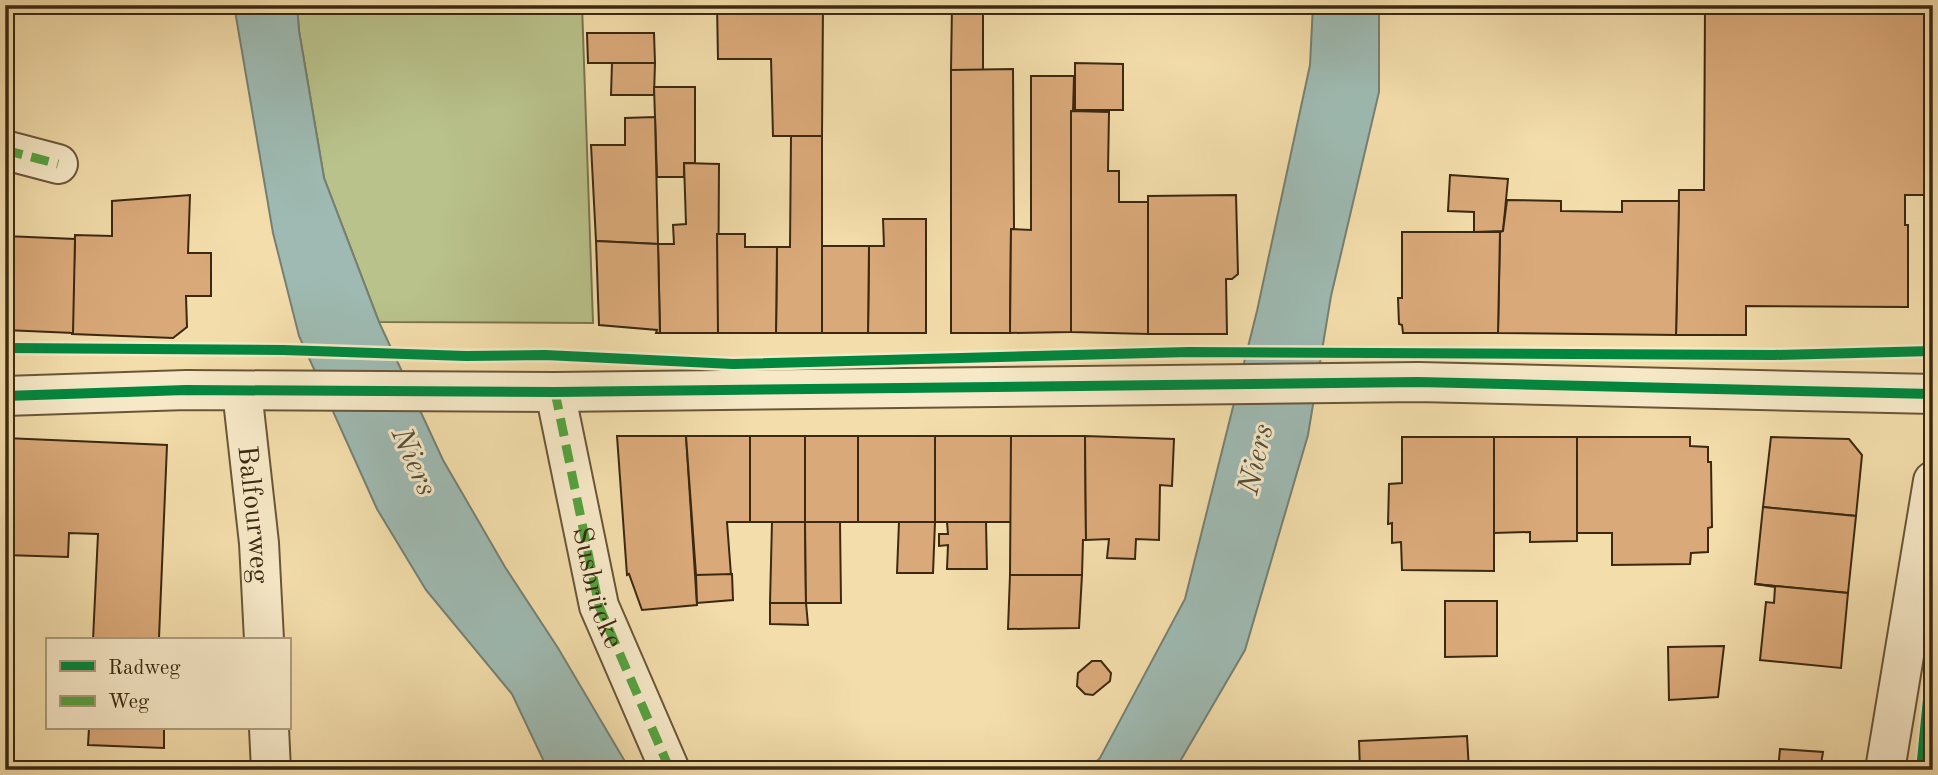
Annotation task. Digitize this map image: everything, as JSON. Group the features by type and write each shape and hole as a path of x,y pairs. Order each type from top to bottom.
{"street":[{"path":"5,150 58,164"},
{"path":"5,396 186,390 555,392 1418,382 1933,394"},
{"name":"Balfourweg","path":"242,391 259,542 264,638"},
{"name":"Susbrücke","path":"555,392 599,606 670,770"},
{"path":"1885,770 1933,481"},
{"path":"269,730 271,770"}],"green space":[{"path":"297,5 582,5 593,323 379,322 324,178"}],"water":[{"name":"Niers","path":"234,5 297,5 324,178 379,322 443,460 505,567 558,648 630,770 548,770 512,694 426,590 377,509 299,336 273,233"},
{"name":"Niers","path":"1313,5 1379,5 1379,92 1331,296 1308,435 1245,650 1175,770 1088,770 1100,758 1185,599 1257,311 1310,65"}],"building":[{"path":"717,5 823,5 822,136 773,136 771,59 718,59"},
{"path":"952,5 983,5 983,70 951,70"},
{"path":"1705,5 1926,5 1924,195 1905,195 1905,225 1908,225 1908,307 1746,306 1746,335 1676,335 1679,190 1704,190"},
{"path":"587,33 654,33 655,63 588,63"},
{"path":"612,63 655,63 654,95 611,95"},
{"path":"1075,63 1123,64 1123,110 1075,110"},
{"path":"1013,69 1014,229 1011,229 1010,333 951,333 951,70"},
{"path":"1031,76 1074,76 1071,111 1071,332 1010,333 1011,229 1031,230"},
{"path":"654,87 695,87 695,163 684,163 684,177 657,177"},
{"path":"1071,111 1109,112 1108,171 1119,171 1119,202 1148,202 1148,334 1071,332"},
{"path":"655,117 658,244 596,241 591,145 625,145 625,118"},
{"path":"791,136 822,136 822,333 776,333 777,247 790,247"},
{"path":"684,163 719,164 718,333 660,333 658,244 674,244 673,225 686,224"},
{"path":"1450,175 1508,179 1503,231 1474,232 1474,212 1448,211"},
{"path":"190,195 188,253 211,253 211,296 186,296 187,327 173,338 72,334 75,235 112,236 112,201"},
{"path":"1236,195 1238,274 1232,279 1226,279 1227,334 1148,334 1148,196"},
{"path":"1507,200 1561,201 1561,211 1622,212 1622,201 1679,201 1676,335 1498,333 1500,232 1503,231"},
{"path":"883,219 926,219 926,333 868,333 869,246 884,246"},
{"path":"1402,232 1500,232 1498,333 1403,333 1402,325 1399,324 1398,298 1402,298"},
{"path":"717,234 745,234 745,247 777,247 776,333 718,333"},
{"path":"5,236 75,239 73,333 5,330"},
{"path":"596,241 658,244 660,333 656,333 657,330 599,325"},
{"path":"822,246 869,246 868,333 822,333"},
{"path":"617,436 686,436 697,605 642,610 629,574 627,575"},
{"path":"686,436 750,436 750,522 727,522 731,575 696,575"},
{"path":"750,436 805,436 805,522 750,522"},
{"path":"805,436 858,436 858,522 805,522"},
{"path":"858,436 935,436 935,522 858,522"},
{"path":"935,436 1011,436 1011,522 935,522"},
{"path":"1011,436 1085,436 1086,540 1083,540 1082,575 1010,575"},
{"path":"1085,436 1174,439 1172,486 1160,485 1159,540 1136,539 1135,559 1107,558 1109,539 1086,540"},
{"path":"1402,437 1494,437 1494,571 1402,570 1401,542 1392,543 1392,523 1388,524 1389,484 1402,483"},
{"path":"1494,437 1577,437 1577,541 1530,542 1530,532 1494,533"},
{"path":"1577,437 1690,437 1690,446 1708,447 1708,462 1711,462 1712,527 1708,528 1708,552 1691,553 1690,564 1612,565 1612,533 1577,533"},
{"path":"1771,437 1849,439 1862,455 1856,516 1763,507"},
{"path":"5,438 167,445 159,638 93,638 98,534 69,533 68,557 5,555"},
{"path":"1763,507 1856,516 1848,593 1755,584"},
{"path":"772,522 805,522 806,603 770,603"},
{"path":"805,522 840,522 841,603 806,603"},
{"path":"899,522 935,522 933,573 897,573"},
{"path":"947,522 986,522 987,569 947,569 948,545 939,546 939,534 948,534"},
{"path":"732,574 733,600 697,603 696,575"},
{"path":"1010,575 1082,575 1079,628 1008,629"},
{"path":"1755,584 1848,593 1841,668 1760,660 1766,602 1774,603 1775,587"},
{"path":"1445,601 1497,601 1497,656 1445,657"},
{"path":"770,603 806,603 808,625 770,624"},
{"path":"1724,646 1718,697 1669,700 1668,647"},
{"path":"1092,661 1101,661 1111,673 1110,681 1093,695 1085,694 1077,686 1078,673"},
{"path":"89,730 164,730 164,748 88,745"},
{"path":"1467,736 1469,770 1360,770 1359,741"},
{"path":"1780,749 1823,752 1820,770 1778,770"}],"marked path":[{"path":"5,150 58,164"},
{"path":"555,392 599,606 670,770"}],"cycle path":[{"path":"5,348 545,355 733,364 1189,352 1774,355 1933,351"},
{"path":"5,396 186,390 555,392 1418,382 1933,394"},
{"path":"1921,770 1933,649"}]}
